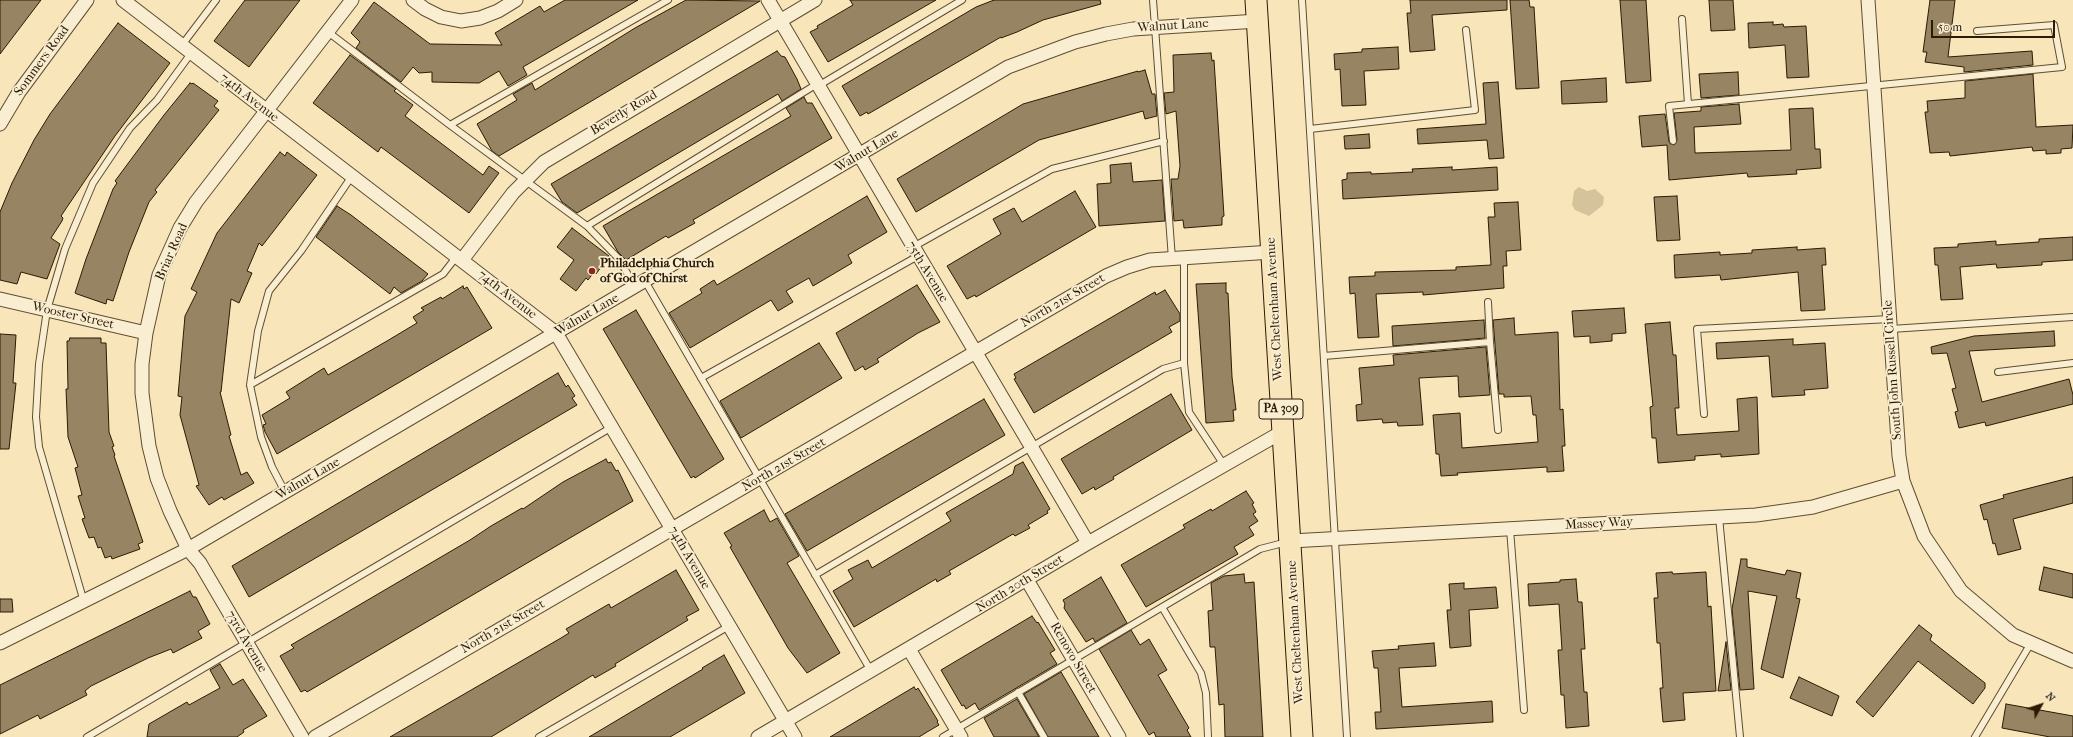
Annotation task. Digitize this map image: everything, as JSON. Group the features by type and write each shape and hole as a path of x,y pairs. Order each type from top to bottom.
{"highway":[{"name":"West Cheltenham Avenue","path":"1256,0 1282,432 1291,541 1302,737"}],"street":[{"name":"Sommers Road","path":"0,124 20,92 87,0"},
{"name":"74th Avenue","path":"123,0 556,333 795,737"},
{"name":"Briar Road","path":"188,549 157,478 149,446 142,393 146,333 159,275 180,228 196,202 352,0"},
{"path":"413,0 425,9 441,17 461,21 480,18 498,11 516,0"},
{"name":"75th Avenue","path":"768,0 1088,543"},
{"name":"Beverly Road","path":"459,258 524,181 544,162 571,144 815,0"},
{"name":"South John Russell Circle","path":"1868,0 1899,456 1903,481 1924,536 1961,591 2013,635 2073,661"},
{"name":"Walnut Lane","path":"0,643 188,549 859,156 1008,67 1075,42 1106,34 1154,27 1258,21"},
{"name":"North 21st Street","path":"315,737 672,528 760,480 1106,276 1127,267 1150,260 1272,252"},
{"name":"Wooster Street","path":"0,299 146,333"},
{"name":"North 20th Street","path":"758,737 1088,543 1282,432"},
{"name":"Massey Way","path":"1291,541 1756,515 1813,507 1903,481"},
{"name":"73rd Avenue","path":"188,549 200,563 302,737"},
{"name":"Renovo Street","path":"1027,580 1119,737"},
{"path":"909,649 959,733"}],"lane":[{"path":"84,602 39,448 36,409 39,364 47,310 65,249 93,183 130,128 157,100 216,0"},
{"path":"450,125 668,0"},
{"path":"587,226 818,85 962,0"},
{"path":"1153,0 1164,141 1178,258 1184,363 1189,412 1224,465"},
{"path":"1302,0 1347,737"},
{"path":"1682,19 1688,104"},
{"path":"1673,141 1669,106 2062,67 2054,25 1977,31"},
{"path":"1310,129 1476,110 1466,30"},
{"path":"328,32 524,181 587,226 619,259 640,284 702,378 871,671"},
{"path":"702,378 1052,169 1164,141"},
{"path":"285,492 272,467 261,437 250,385 258,331 269,291 301,251 352,176"},
{"path":"250,385 442,274 459,258"},
{"path":"1488,302 1498,430"},
{"path":"1704,414 1697,329 2073,317"},
{"path":"1324,356 1490,342"},
{"path":"815,575 1163,368 1184,363"},
{"path":"1998,372 2073,363"},
{"path":"87,737 612,427"},
{"path":"1719,517 1740,737"},
{"path":"1510,529 1524,710"},
{"path":"943,737 959,733 1018,692 1260,549 1291,541"},
{"path":"1162,607 1201,673 1206,693 1208,737"},
{"path":"539,737 729,626"},
{"path":"1975,737 2031,643"},
{"path":"1018,692 1044,737"}],"shaded area":[{"path":"1579,187 1587,191 1595,189 1604,197 1603,205 1589,216 1575,210 1572,205 1574,191"}],"building":[{"path":"0,0 41,0 0,54"},
{"path":"245,0 300,0 249,67 214,41"},
{"path":"565,0 638,0 523,67 527,75 508,86 499,71 479,83 432,82 432,72 419,73 413,67 401,82 356,48 360,42 351,33 374,2 430,44 502,45 495,33 540,6 544,12"},
{"path":"686,0 760,1 499,156 492,151 477,124 517,100 513,94 532,83 535,90 635,28"},
{"path":"850,0 936,0 828,62 810,32 818,28 817,26 853,5"},
{"path":"994,0 1100,0 1101,4 1043,20 1017,32 1001,37 868,114 867,112 860,116 842,86 976,7"},
{"path":"1410,0 1507,0 1507,10 1432,15 1435,50 1410,52 1407,13 1411,13"},
{"path":"1510,0 1529,0 1530,7 1534,7 1539,88 1516,89"},
{"path":"1620,0 1646,0 1651,81 1626,83"},
{"path":"1709,0 1733,0 1735,30 1711,31"},
{"path":"1930,0 1955,0 1948,57 2032,51 2033,65 1964,72 1964,67 1925,62 1927,52 1923,52"},
{"path":"1773,22 1773,25 1783,24 1784,27 1806,26 1809,77 1787,78 1785,45 1749,48 1748,23"},
{"path":"118,23 170,63 115,136 61,216 63,218 62,221 51,238 60,244 47,279 21,272 17,284 0,280 0,212 12,183 34,140 50,114"},
{"path":"1398,47 1399,69 1364,71 1366,105 1342,106 1340,69 1335,70 1334,54 1362,52 1362,49"},
{"path":"777,51 781,56 785,57 801,89 782,101 778,94 577,213 562,202 551,184"},
{"path":"1211,53 1212,61 1214,60 1224,216 1222,217 1222,225 1184,228 1183,220 1174,221 1171,179 1178,179 1180,166 1176,111 1166,114 1164,93 1174,92 1173,55"},
{"path":"350,55 396,89 394,91 413,105 405,116 483,175 489,166 499,173 469,213 381,147 378,152 313,103"},
{"path":"1145,70 1152,94 1155,94 1157,116 1145,119 1143,111 1039,140 916,212 897,179 1023,104"},
{"path":"1738,72 1739,95 1701,98 1699,74"},
{"path":"2033,74 2036,127 2073,125 2072,148 2061,149 2061,153 2046,154 2046,150 2033,151 2032,147 1950,156 1949,152 1930,153 1925,112 1928,112 1927,101 1965,98 1965,81"},
{"path":"1606,78 1607,102 1562,104 1561,81"},
{"path":"1498,82 1504,158 1489,159 1487,140 1418,144 1417,129 1486,124 1483,83"},
{"path":"190,83 193,83 218,101 214,106 219,110 155,190 157,192 149,202 129,252 113,301 107,299 106,304 75,293 86,259 113,189 117,183 115,181"},
{"path":"804,97 807,103 812,103 832,138 693,220 695,223 668,238 666,236 626,260 618,252 603,226 791,116 786,108"},
{"path":"1739,104 1741,124 1694,127 1695,153 1791,150 1789,109 1813,108 1815,149 1820,149 1821,168 1796,170 1797,174 1748,177 1747,173 1669,180 1667,145 1642,147 1639,116 1665,114 1669,142 1674,145 1677,140 1674,113 1701,111 1701,107"},
{"path":"1369,134 1370,148 1345,149 1344,136"},
{"path":"280,152 285,156 287,152 317,175 262,246 259,243 247,271 252,273 239,303 231,299 220,392 231,435 229,436 241,475 247,472 254,483 224,500 222,497 209,505 196,486 199,485 180,415 182,397 178,396 185,316 197,292 191,289 217,233"},
{"path":"1131,163 1133,182 1162,180 1165,221 1099,226 1097,184 1111,183 1110,165"},
{"path":"1452,167 1452,170 1497,167 1498,190 1343,199 1342,180 1347,179 1347,173 1371,172 1371,174 1413,172 1412,169"},
{"path":"1075,191 1096,227 976,297 975,295 967,299 947,266 1001,234 993,219 1014,208 1022,222"},
{"path":"867,196 887,232 848,255 852,263 813,286 809,278 786,291 793,302 778,311 771,300 690,348 669,313 702,293 700,289 714,280 717,285"},
{"path":"1677,196 1680,240 1657,241 1654,197"},
{"path":"1518,202 1521,250 1506,251 1507,266 1503,266 1504,288 1423,295 1423,292 1376,294 1379,337 1358,338 1355,293 1350,294 1349,277 1375,276 1375,272 1456,270 1456,267 1491,265 1488,217 1495,217 1494,203"},
{"path":"337,206 428,274 422,281 401,293 394,287 390,294 316,237"},
{"path":"572,228 609,256 596,274 594,272 588,280 586,278 576,291 560,279 574,260 557,247"},
{"path":"2073,237 2073,260 2042,262 2042,265 1997,268 1996,264 1960,267 1963,299 1941,300 1938,265 1935,265 1934,248 1958,247 1958,244 1996,241 1996,245 2039,242 2039,239"},
{"path":"1797,247 1797,250 1825,248 1826,265 1822,265 1825,310 1801,311 1798,272 1721,280 1720,275 1675,278 1674,255 1720,252 1720,255 1752,253 1752,250"},
{"path":"1226,283 1226,293 1228,293 1232,377 1236,410 1233,410 1234,421 1206,423 1196,284"},
{"path":"917,285 940,322 918,333 877,359 879,362 865,370 863,366 855,371 836,333"},
{"path":"463,286 464,289 467,287 492,328 277,454 265,432 263,425 266,424 262,415 290,398 286,392 324,368 328,375 387,341 417,323 413,317 424,310 421,308 441,297 442,299"},
{"path":"1165,290 1180,314 1180,321 1169,327 1172,332 1034,413 1014,379 1016,378 1014,374 1155,292 1156,295"},
{"path":"1624,308 1626,333 1612,334 1612,341 1590,343 1590,336 1574,337 1572,311"},
{"path":"636,310 724,459 695,478 694,476 691,478 603,329"},
{"path":"1514,318 1515,335 1558,332 1560,410 1563,409 1565,446 1562,446 1564,471 1547,472 1547,467 1457,473 1458,475 1441,476 1439,454 1436,454 1433,415 1460,413 1462,448 1538,442 1536,415 1533,415 1531,396 1504,397 1504,394 1499,394 1493,320"},
{"path":"1484,320 1485,338 1393,346 1392,326"},
{"path":"1670,322 1673,355 1676,355 1679,408 1675,408 1677,435 1739,431 1737,399 1757,397 1759,454 1721,457 1721,454 1695,456 1695,460 1658,463 1656,438 1652,438 1650,407 1653,406 1645,324"},
{"path":"2054,331 2055,346 1969,351 1982,402 2069,379 2073,395 2073,404 1986,426 1985,422 1959,428 1955,412 1958,411 1952,389 1956,388 1947,353 1932,354 1931,347 1974,336"},
{"path":"0,334 16,335 13,383 16,383 9,449 0,449"},
{"path":"70,338 101,338 101,343 106,343 109,432 114,446 112,447 114,456 143,542 138,544 140,549 112,559 111,556 105,558 101,547 98,548 94,537 89,538 82,519 85,518 78,496 82,495 75,468 78,467 68,437 66,389 68,389 67,341 69,341"},
{"path":"1793,339 1793,345 1825,343 1828,388 1804,390 1805,395 1772,397 1769,356 1717,359 1716,343"},
{"path":"819,343 842,378 741,438 720,401"},
{"path":"1486,347 1490,395 1459,397 1458,376 1419,378 1423,425 1398,426 1397,422 1383,423 1382,419 1357,421 1356,405 1362,404 1359,368 1394,365 1393,355"},
{"path":"558,373 566,387 568,385 575,396 572,398 577,405 249,597 232,566"},
{"path":"1171,394 1192,430 1113,477 1114,479 1095,490 1094,487 1082,494 1061,459"},
{"path":"984,399 1005,435 807,551 785,514"},
{"path":"606,459 608,463 611,462 616,471 618,470 633,501 307,692 305,690 301,692 280,656 294,648 291,645 470,540 491,526 522,508 523,509 563,482"},
{"path":"1023,462 1050,509 1047,511 1048,513 1028,525 1030,528 1015,536 1013,534 949,571 951,574 937,582 936,579 854,627 833,591 853,579 848,570 868,560 872,568 951,521 946,513 1013,474 1015,466"},
{"path":"2073,477 2073,503 2013,519 2021,549 1998,555 1995,543 1993,544 1987,519 1984,520 1980,505 2004,498 2003,495"},
{"path":"1246,491 1254,503 1252,504 1256,512 1253,514 1258,521 1249,527 1254,535 1234,547 1238,554 1146,607 1121,565 1185,528 1183,525 1211,509 1212,511"},
{"path":"764,510 770,522 777,518 799,556 787,563 840,653 807,673 788,648 730,547 732,546 724,533"},
{"path":"1741,559 1747,559 1747,567 1785,575 1787,570 1801,573 1796,598 1800,599 1783,678 1761,669 1777,596 1748,591 1754,689 1740,690 1732,609"},
{"path":"2044,567 2073,574 2073,598 2039,590"},
{"path":"676,570 699,610 686,617 688,620 615,664 616,666 595,678 593,675 491,737 390,737 561,638 569,633 566,629 609,604 611,608"},
{"path":"1672,572 1673,574 1706,572 1708,607 1711,606 1716,691 1683,693 1685,720 1663,722 1660,688 1663,688 1660,643 1657,643 1654,598 1658,598 1656,573"},
{"path":"1244,574 1245,583 1254,582 1263,737 1225,737 1224,704 1219,705 1215,647 1210,647 1208,611 1213,610 1211,583 1224,576"},
{"path":"1101,577 1127,623 1095,642 1093,638 1086,642 1064,608 1065,604 1063,600"},
{"path":"1576,579 1578,602 1582,602 1585,649 1581,649 1584,692 1587,692 1589,726 1566,728 1564,695 1561,695 1558,650 1562,650 1559,604 1529,606 1528,584 1560,582 1560,580"},
{"path":"1464,583 1464,589 1496,587 1498,608 1469,610 1471,646 1450,648 1447,610 1451,610 1449,584"},
{"path":"190,591 193,597 196,597 210,624 198,631 202,638 173,653 171,649 148,658 91,686 85,691 87,695 40,719 38,715 0,734 0,685"},
{"path":"0,599 12,599 13,612 0,612"},
{"path":"1032,616 1037,623 1038,622 1055,650 1050,653 1057,664 979,710 975,703 966,709 964,705 962,706 941,670"},
{"path":"1919,625 1932,635 1930,640 1985,683 1985,688 1973,704 1918,661 1873,717 1856,702"},
{"path":"1131,630 1140,645 1149,639 1167,670 1158,675 1189,728 1187,730 1191,737 1156,737 1154,732 1149,735 1099,649"},
{"path":"1726,642 1731,690 1718,691"},
{"path":"1434,643 1436,666 1399,668 1402,707 1492,701 1493,722 1376,729 1375,712 1381,712 1378,668 1374,668 1372,651 1399,649 1398,646"},
{"path":"724,655 745,693 670,737 589,737 703,669 702,668"},
{"path":"220,664 233,685 243,679 267,716 243,730 244,732 237,737 147,737 149,724 187,702 189,705 220,688 210,670"},
{"path":"1061,672 1099,737 1048,737 1024,694"},
{"path":"1799,677 1839,696 1832,716 1790,698"},
{"path":"914,687 916,690 918,688 939,725 919,737 830,737"},
{"path":"1017,699 1039,737 994,737 984,718"},
{"path":"2006,704 2073,716 2073,737 2050,737 2002,728"}],"place":[{"name":"Philadelphia Church of God of Chirst","path":"592,271"}]}
